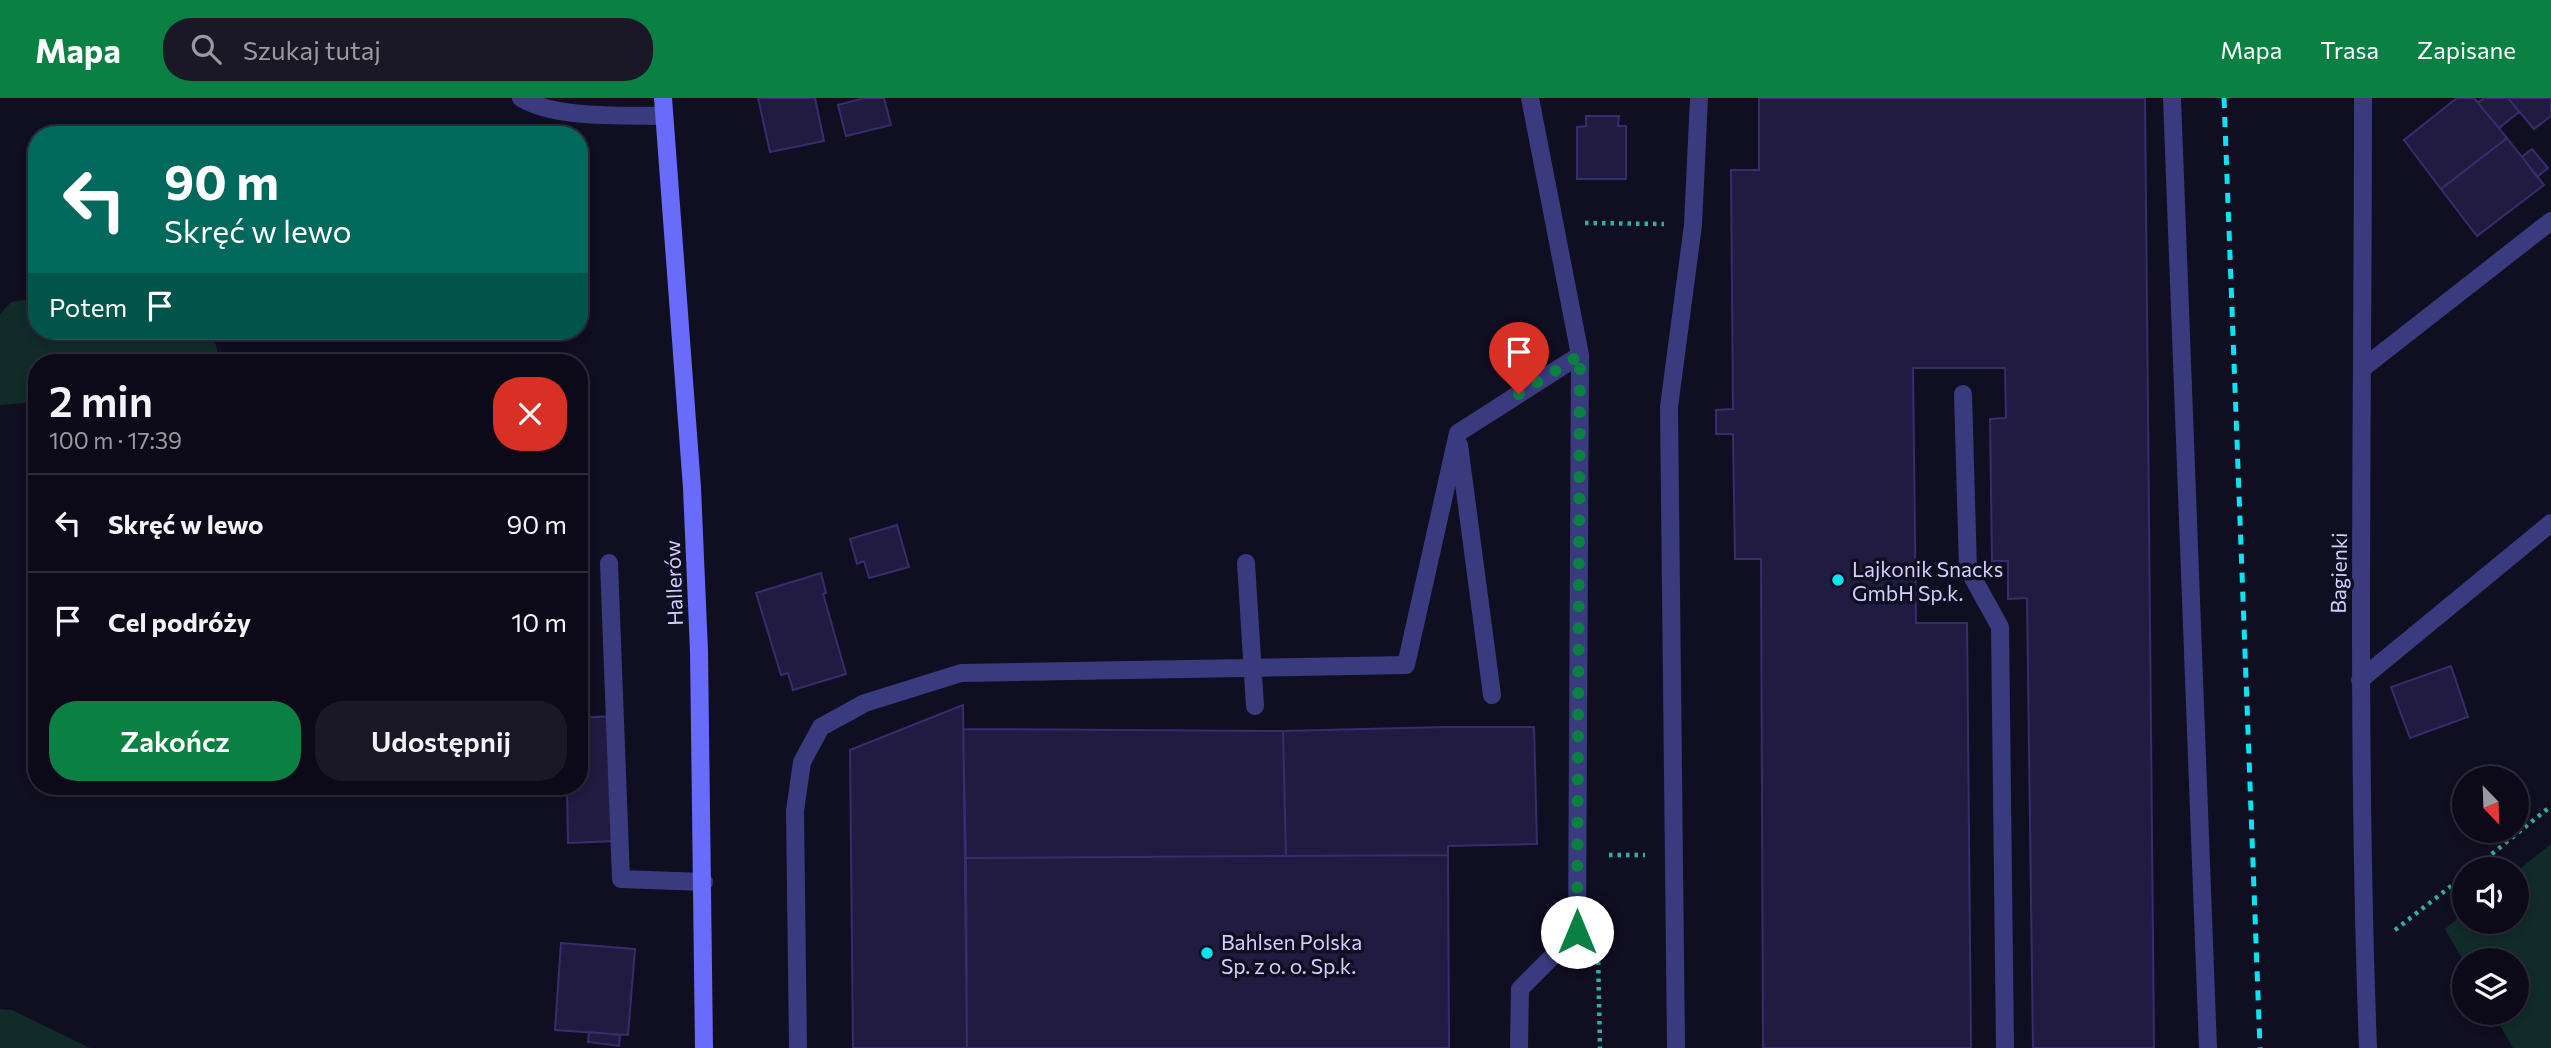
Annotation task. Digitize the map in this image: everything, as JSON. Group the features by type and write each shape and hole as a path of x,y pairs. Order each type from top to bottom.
{"street":[{"name":"Hallerów","path":"521,98 533,106 566,111 663,107 692,488 704,882 704,1048"},
{"path":"1520,1048 1520,989 1577,932 1580,355 1530,98"},
{"path":"1676,1048 1669,407 1693,225 1699,98"},
{"path":"2172,98 2208,1048"},
{"name":"Bagienki","path":"2363,98 2360,680 2368,1048"},
{"path":"2363,368 2551,221"},
{"path":"798,1048 795,811 802,762 821,727 865,703 961,673 1406,665 1458,433 1580,355"},
{"path":"1963,394 1968,569 2000,627 2006,1048"},
{"path":"1458,433 1492,695"},
{"path":"2360,680 2551,523"},
{"path":"609,563 621,879 704,882"},
{"path":"1247,563 1255,706"}],"path":[{"path":"1574,223 1693,225"},
{"path":"2488,857 2551,806"},
{"path":"2364,954 2452,885"}],"green space":[{"path":"28,299 28,340 214,340 218,354 28,354 28,403 0,405 0,314 11,302"},
{"path":"2551,844 2551,1048 2513,1048 2500,1025 2529,1025 2529,948 2456,948 2445,929 2452,923 2452,934 2529,934 2529,861"},
{"path":"0,1009 12,1010 90,1048 0,1048"}],"building":[{"path":"758,98 815,98 824,141 770,152"},
{"path":"864,98 884,98 891,125 846,136 838,105"},
{"name":"Lajkonik Snacks GmbH Sp.k.","path":"1759,98 2145,98 2154,1048 2033,1048 2027,598 2008,599 2008,561 1992,561 1990,419 2006,418 2005,368 1913,368 1916,623 1967,623 1971,1048 1763,1048 1761,559 1735,559 1733,434 1716,434 1716,410 1733,409 1731,170 1759,170"},
{"path":"2457,98 2474,98 2507,138 2441,189 2404,140"},
{"path":"2484,98 2508,98 2519,112 2499,128 2478,103"},
{"path":"2508,98 2551,98 2551,116 2534,129"},
{"path":"1586,116 1619,116 1618,126 1626,126 1626,179 1577,179 1577,127 1586,126"},
{"path":"2507,138 2544,185 2477,236 2441,189"},
{"path":"2532,149 2548,168 2537,177 2522,157"},
{"path":"897,525 909,567 869,578 864,561 857,564 850,539"},
{"path":"821,573 826,593 823,594 846,674 793,690 788,673 781,675 756,593"},
{"path":"2451,666 2468,717 2410,738 2391,687"},
{"path":"963,705 967,1048 853,1048 850,750"},
{"path":"612,716 616,841 568,843 567,795 588,795 588,717"},
{"path":"1534,727 1537,844 1448,846 1448,855 1286,856 1283,731"},
{"path":"963,729 1283,731 1286,856 966,858"},
{"name":"Bahlsen Polska Sp. z o. o. Sp.k.","path":"1448,855 1449,1048 967,1048 966,858"},
{"path":"561,943 635,949 628,1035 555,1030"},
{"path":"589,1032 620,1035 619,1046 588,1042"}],"railway":[{"path":"2224,98 2260,1048"}],"place":[{"name":"Lajkonik Snacks GmbH Sp.k.","path":"1838,580"},
{"name":"Bahlsen Polska Sp. z o. o. Sp.k.","path":"1207,953"}],"route":[{"path":"1519,394 1580,355 1577,932"}]}
